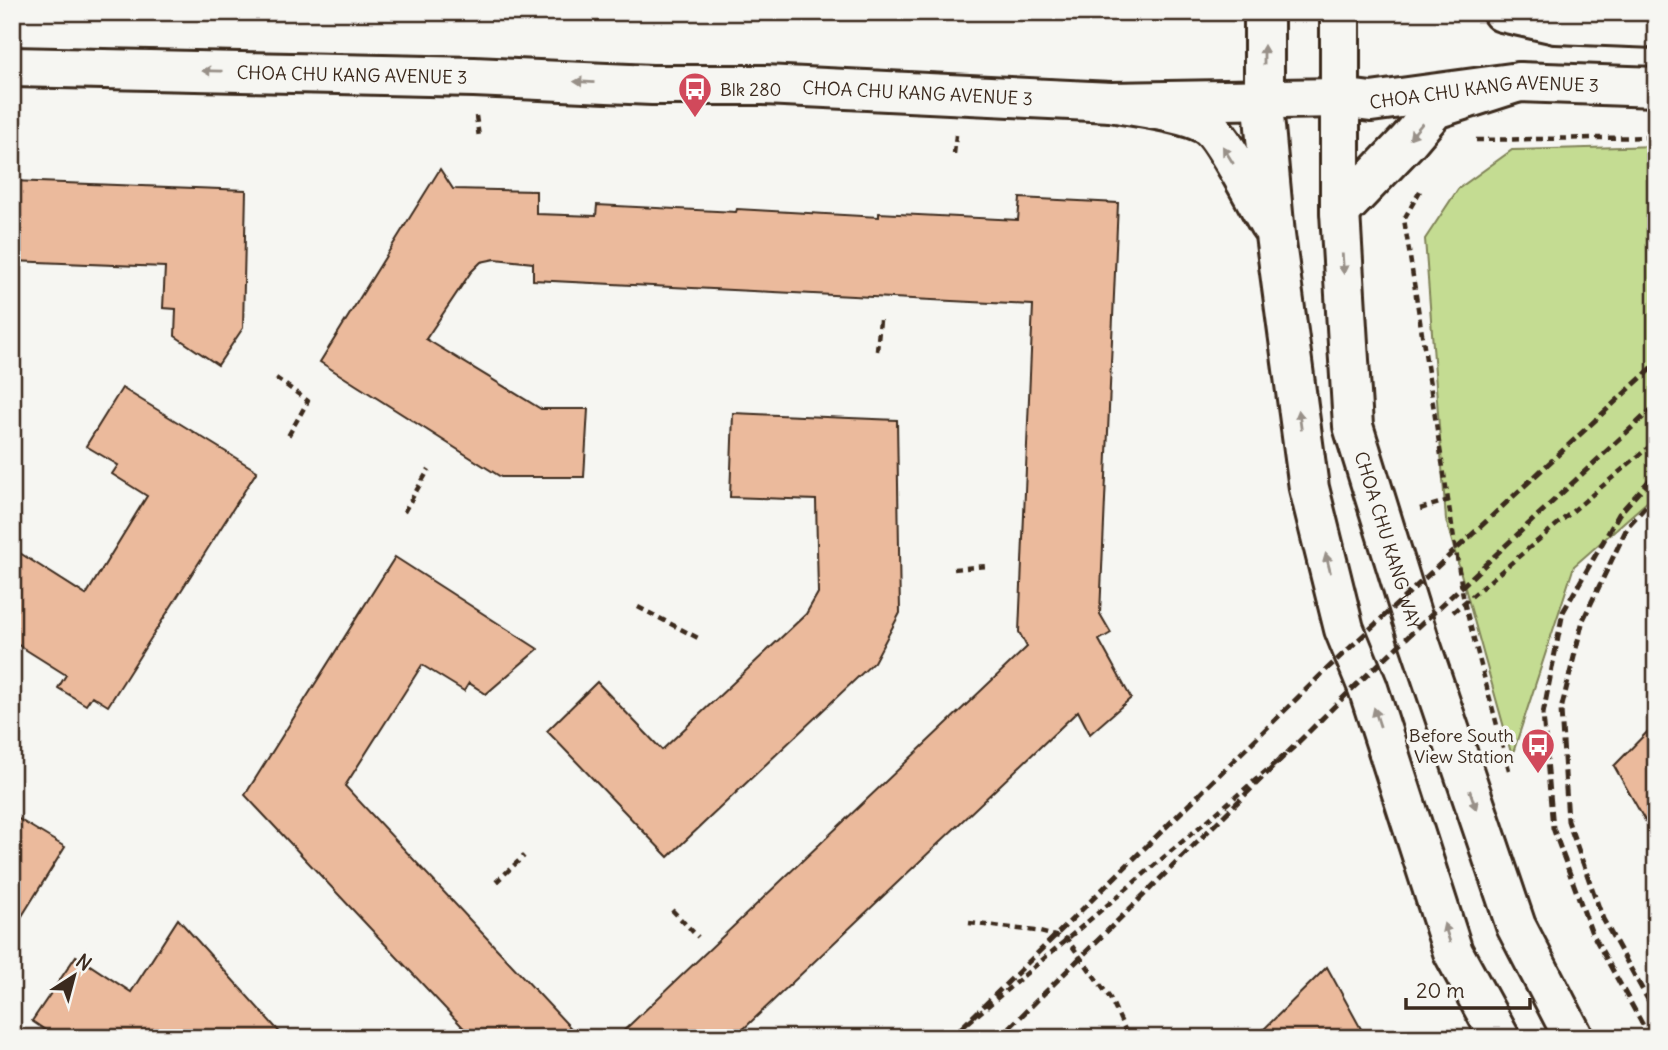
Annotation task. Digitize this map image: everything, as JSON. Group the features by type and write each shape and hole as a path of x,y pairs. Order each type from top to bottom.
{"main road":[{"path":"1264,12 1265,99 1275,235 1309,488 1344,629 1368,688 1453,952 1500,1038"},
{"name":"CHOA CHU KANG WAY","path":"1340,12 1340,212 1353,426 1420,643 1516,926 1574,1038"},
{"path":"1502,12 1656,28"},
{"name":"CHOA CHU KANG AVENUE 3","path":"12,67 474,77 652,85 764,85 1111,102 1340,98 1371,102 1519,82 1656,88"},
{"path":"1340,212 1408,141 1435,108 1519,82"},
{"path":"1111,102 1165,112 1207,125 1226,149 1275,235"}],"path":[{"path":"954,154 957,124"},
{"path":"1474,141 1656,137"},
{"path":"1424,184 1405,219 1464,602 1511,777"},
{"path":"877,351 880,320"},
{"path":"276,378 308,401 286,438"},
{"path":"1420,643 1464,602 1656,441"},
{"path":"404,512 429,469"},
{"path":"954,569 987,566"},
{"path":"638,607 700,639"},
{"path":"950,1038 1299,743"},
{"path":"496,882 524,856"},
{"path":"672,909 698,936"},
{"path":"969,923 1067,939 1110,998 1129,1038"}],"green space":[{"path":"1656,146 1656,494 1574,566 1512,756 1446,520 1425,239 1458,189 1512,150"}],"building":[{"path":"440,169 453,189 536,191 536,214 596,216 597,205 1018,220 1020,198 1118,203 1100,614 1111,633 1099,640 1131,698 1090,734 1078,711 734,1038 616,1038 1027,647 1019,632 1033,305 533,280 533,263 495,259 481,262 471,272 426,339 541,409 588,409 584,477 501,477 320,362"},
{"path":"12,181 246,190 243,328 218,365 175,336 176,309 163,308 165,267 12,261"},
{"path":"122,388 257,471 108,706 92,696 86,705 58,688 66,675 12,641 12,548 86,595 147,496 112,474 118,465 86,446"},
{"path":"733,413 897,420 900,613 874,662 668,857 547,731 597,682 662,750 806,614 818,593 816,500 730,497"},
{"path":"395,557 538,649 486,694 469,683 464,691 422,665 345,786 580,1038 473,1038 245,795"},
{"path":"1656,723 1656,840 1614,766"},
{"path":"12,815 65,847 12,932"},
{"path":"178,919 285,1038 57,1038 32,1021 76,956 131,992"},
{"path":"1327,967 1366,1038 1255,1038"}],"railway":[{"path":"951,1038 1328,668 1656,364"},
{"path":"999,1038 1352,689 1656,405"},
{"path":"1650,1038 1591,931 1553,828 1543,714 1563,612 1619,514 1656,473"},
{"path":"1656,495 1628,526 1583,620 1561,710 1568,821 1603,919 1656,1014"}],"place":[{"name":"Blk 280","path":"695,119"},
{"name":"Before South View Station","path":"1538,775"}]}
